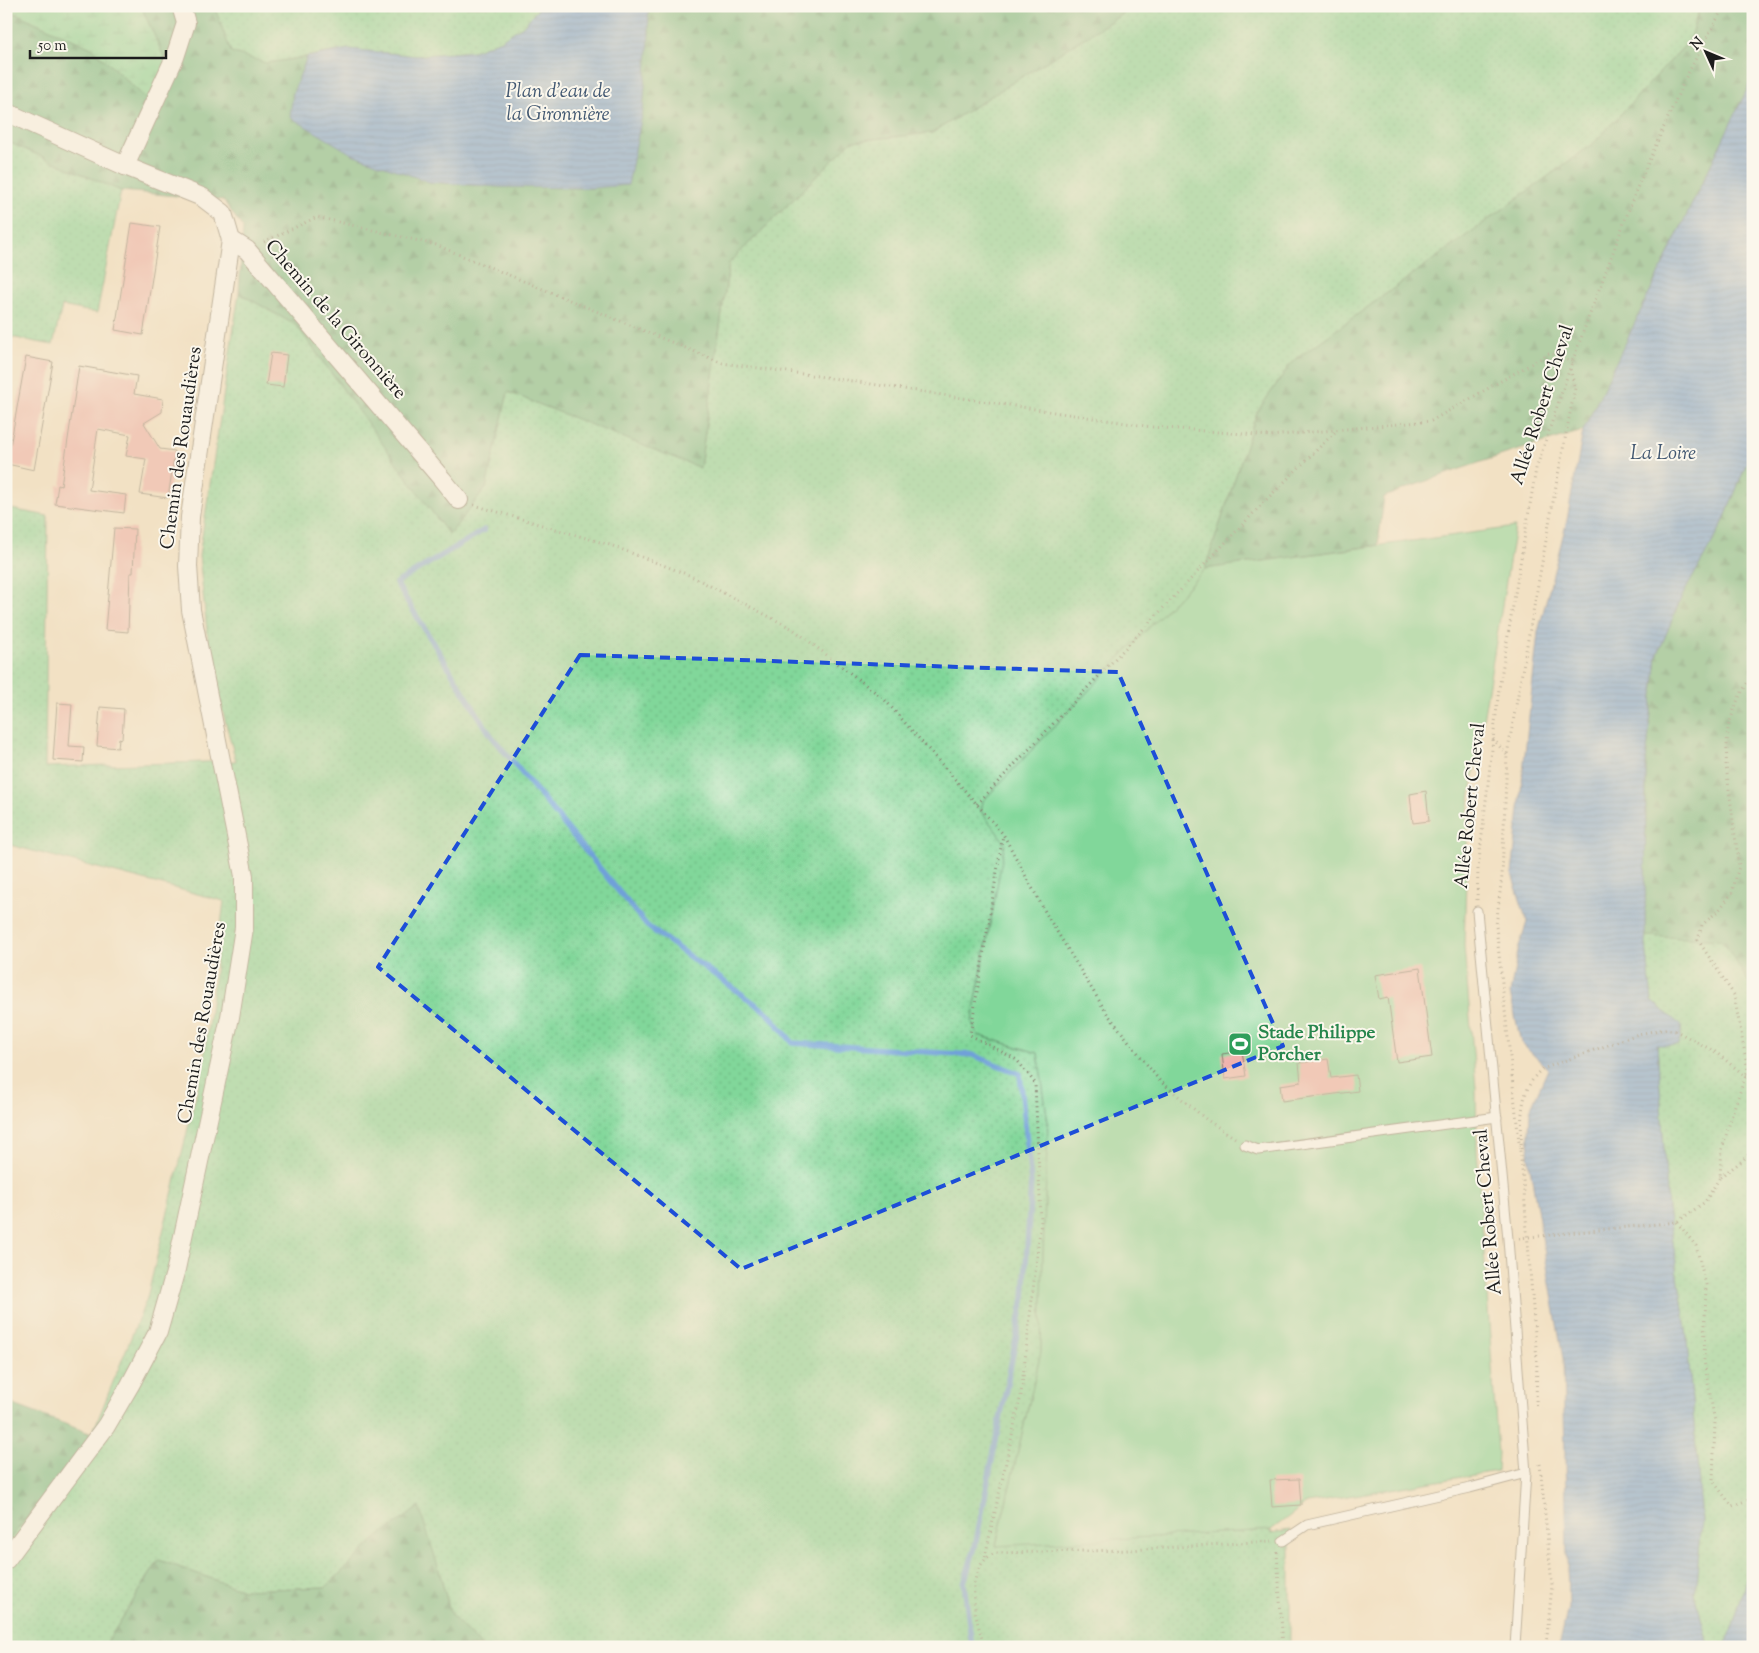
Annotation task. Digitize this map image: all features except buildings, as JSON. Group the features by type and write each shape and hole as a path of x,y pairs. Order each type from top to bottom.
{"street":[{"path":"125,166 175,57 186,23 181,6"},
{"path":"6,112 125,166 202,197 224,213 231,240"},
{"name":"Chemin de la Gironnière","path":"231,240 247,250 459,500"},
{"name":"Chemin des Rouaudières","path":"6,1560 106,1426 158,1332 176,1269 230,1017 244,928 244,876 207,685 190,610 188,566 190,517 231,240"}],"lane":[{"name":"Allée Robert Cheval","path":"1477,911 1497,1117 1526,1473 1515,1647"},
{"path":"1245,1145 1258,1150 1497,1117"},
{"path":"1280,1541 1307,1525 1470,1488 1526,1473"}],"path":[{"name":"Allée Robert Cheval","path":"1477,911 1478,869 1499,689 1536,469 1572,362 1636,188 1685,79 1724,6"},
{"path":"247,250 317,217 436,245 722,363 1152,427 1270,436 1431,421 1550,353 1572,362"},
{"path":"1535,1414 1537,1360 1528,1237 1496,926 1502,876 1507,755 1575,388 1570,368"},
{"path":"977,804 1264,502 1337,430"},
{"path":"459,500 610,545 680,571 794,629 884,699 1003,834 1048,917 1106,1012 1159,1080 1206,1120 1245,1145"},
{"path":"1720,1177 1722,1149 1748,1070 1734,995 1698,940 1702,925 1719,910 1732,893 1739,866 1726,766 1728,726 1738,699 1753,673"},
{"path":"1493,739 1507,755"},
{"path":"985,1647 979,1632 974,1578 985,1557 1021,1396 1041,1221 1036,1083 1017,1060 970,1035 1003,834"},
{"path":"1521,1162 1522,1109 1526,1088 1535,1076 1542,1070 1638,1034 1665,1029 1676,1031 1714,1051 1753,1082"},
{"path":"1528,1237 1677,1222 1705,1202 1720,1177 1742,1161 1753,1150"},
{"path":"1677,1222 1696,1246 1706,1285 1704,1361 1715,1422 1713,1481 1732,1506 1753,1498"},
{"path":"1538,1458 1542,1471 1552,1585 1546,1647"},
{"path":"985,1557 995,1554 1129,1550 1280,1541 1283,1647"}],"highlighted area":[{"path":"580,655 1118,672 1283,1046 741,1269 378,967"}],"green space":[{"path":"6,6 141,6 167,64 148,100 92,48 6,9"},
{"path":"141,6 214,6 231,52 266,63 307,57 293,93 429,182 499,187 591,188 628,184 649,37 648,6 1135,6 932,133 852,141 729,263 700,468 508,392 486,488 449,535 297,326 239,293 243,228 223,200 121,191 6,141 6,9 92,48 148,100 167,64"},
{"path":"214,6 541,6 523,26 501,40 474,51 416,56 349,49 266,64 230,52"},
{"path":"1135,6 1700,6 1689,41 1594,143 1292,362 1257,412 1205,569 983,801 981,811 1006,843 972,1022 978,1035 1038,1053 1048,1122 1041,1352 996,1545 1271,1530 1271,1533 1290,1530 1290,1647 482,1647 451,1615 437,1563 378,1537 326,1587 243,1590 159,1560 104,1647 6,1647 6,1544 92,1434 147,1298 203,1066 224,901 6,844 6,508 48,516 45,767 236,761 211,668 199,556 239,293 297,326 449,535 486,488 508,392 700,467 729,263 852,141 932,133"},
{"path":"1700,6 1753,6 1753,77 1583,431 1483,461 1384,497 1378,545 1205,569 1257,412 1292,362 1594,143 1689,41"},
{"path":"6,141 121,191 97,313 62,306 53,345 10,337 6,365"},
{"path":"1753,447 1753,1553 1731,1635 1723,1647 1708,1647 1695,1593 1702,1521 1686,1329 1668,1209 1657,1044 1679,1045 1652,1001 1645,936 1722,525"},
{"path":"1753,447 1753,989 1722,940 1645,936 1646,761 1657,656 1681,598 1722,525"},
{"name":"Stade Philippe Porcher","path":"1515,527 1468,811 1464,946 1476,1088 1477,1149 1498,1453 1497,1471 1307,1503 1271,1530 996,1546 1041,1352 1048,1122 1038,1053 978,1035 972,1022 1005,843 981,811 983,801 1205,569"},
{"path":"6,1402 92,1434 6,1544"},
{"path":"419,1507 451,1615 482,1647 104,1647 159,1560 243,1590 326,1587 378,1537"}],"water":[{"name":"Plan d'eau de la Gironnière","path":"541,6 648,6 649,37 643,110 628,185 591,188 499,187 429,182 352,154 290,117 293,93 307,57 349,49 416,56 474,51 501,40 523,26"},
{"name":"La Loire","path":"1753,77 1753,447 1722,525 1681,598 1657,656 1646,761 1645,936 1652,1001 1682,1026 1679,1045 1657,1045 1668,1209 1686,1329 1702,1521 1695,1593 1708,1647 1559,1647 1568,1607 1563,1359 1528,1156 1530,1110 1548,1069 1521,1043 1510,993 1519,946 1527,922 1512,874 1538,632 1567,520 1583,431"},
{"path":"1753,1553 1753,1647 1723,1647 1731,1635"}],"waterway":[{"path":"484,530 396,583 490,734 647,926 768,1013 793,1043 973,1055 1020,1074 1031,1182 1024,1298 975,1547 964,1583 972,1647"}],"place":[{"name":"Stade Philippe Porcher","path":"1240,1044"}]}
